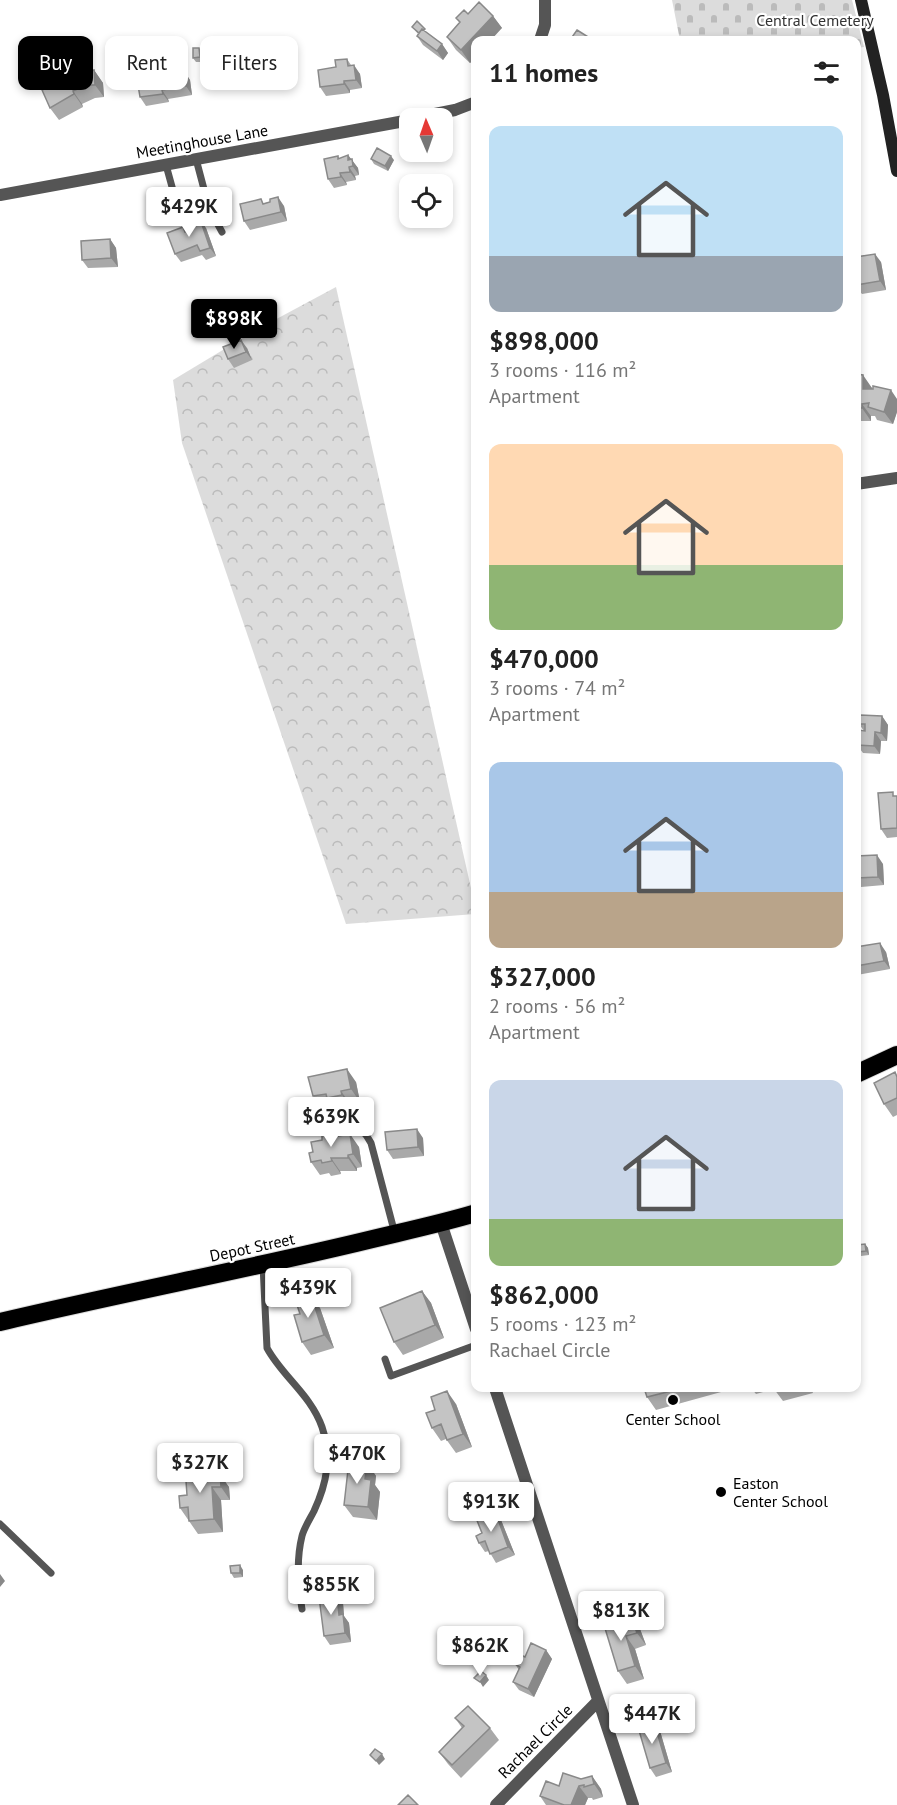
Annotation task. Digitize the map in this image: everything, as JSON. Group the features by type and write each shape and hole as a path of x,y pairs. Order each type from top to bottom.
{"highway":[{"path":"861,1072 897,1055"},
{"name":"Depot Street","path":"0,1322 97,1299 263,1265 471,1214"}],"main road":[{"path":"861,0 897,171"}],"street":[{"path":"541,36 545,25 545,0"},
{"path":"453,110 471,104"},
{"name":"Meetinghouse Lane","path":"0,195 399,122"},
{"path":"861,483 897,478"},
{"path":"441,1223 471,1314"},
{"path":"496,1392 633,1805"},
{"name":"Rachael Circle","path":"496,1805 598,1701"}],"lane":[{"path":"196,159 209,208 222,232"},
{"path":"166,165 177,205 185,214 209,208"},
{"path":"324,1128 349,1122 364,1130 372,1143 395,1234"},
{"path":"263,1265 267,1348 310,1403 321,1424 327,1448 328,1465 322,1495 302,1534 299,1592 302,1610"},
{"path":"385,1359 391,1376 471,1347"},
{"path":"0,1524 51,1573"}],"green space":[{"name":"Central Cemetery","path":"672,0 852,0 864,47 861,47 861,36 679,36"},
{"path":"336,287 471,888 471,914 346,924 182,443 173,380 256,330"}],"building":[{"path":"479,2 493,16 474,36 471,36 471,39 461,50 447,37 460,22 456,18 464,10 468,14"},
{"path":"417,21 425,29 419,33 412,27"},
{"path":"422,29 442,44 437,51 417,36"},
{"path":"577,30 587,36 573,36"},
{"path":"193,48 199,48 200,57 193,58"},
{"path":"347,59 348,66 354,65 356,80 320,87 318,70 336,67 335,60"},
{"path":"42,90 75,90 73,91 74,94 50,108"},
{"path":"139,90 162,90 163,94 140,97"},
{"path":"377,148 391,156 385,166 371,159"},
{"path":"348,155 348,160 352,159 353,166 349,167 350,172 340,173 341,177 328,179 324,159 338,156 338,159"},
{"path":"278,197 281,212 244,221 240,204 261,199 263,204"},
{"path":"200,219 210,248 200,251 197,245 175,254 167,233 183,227 185,232 193,229 190,222"},
{"path":"110,239 111,258 82,260 81,241"},
{"path":"875,254 880,281 861,284 861,256"},
{"path":"241,340 246,352 228,359 223,347"},
{"path":"861,375 863,375 863,389 873,389 873,386 891,390 884,412 868,407 869,403 862,404 862,408"},
{"path":"861,715 882,716 881,733 875,732 874,746 861,745 861,730 865,731 865,724 861,724"},
{"path":"893,792 893,796 897,796 897,828 881,829 878,793"},
{"path":"877,855 878,877 861,878 861,856"},
{"path":"880,943 884,961 861,965 861,946"},
{"path":"347,1069 351,1089 341,1091 342,1095 327,1098 326,1094 313,1096 308,1077"},
{"path":"895,1072 897,1098 884,1104 874,1083"},
{"path":"417,1129 418,1147 387,1150 385,1132"},
{"path":"338,1132 338,1136 350,1134 353,1154 348,1155 348,1158 331,1158 332,1161 322,1163 321,1160 311,1162 309,1153 313,1152 311,1142 322,1140 322,1135"},
{"path":"861,1244 865,1244 866,1251 861,1252"},
{"path":"422,1291 435,1325 394,1342 380,1308"},
{"path":"311,1295 324,1335 302,1342 294,1315 300,1314 295,1299"},
{"path":"447,1391 463,1434 447,1440 441,1424 432,1428 426,1413 435,1410 431,1397"},
{"path":"645,1392 667,1392 647,1397"},
{"path":"349,1461 367,1463 365,1479 371,1480 368,1507 344,1505"},
{"path":"209,1465 210,1474 220,1474 221,1487 212,1487 214,1519 189,1521 188,1507 180,1508 179,1496 187,1495 186,1481 191,1481 190,1467"},
{"path":"495,1511 508,1547 490,1554 485,1541 479,1543 476,1536 482,1533 476,1518"},
{"path":"240,1565 240,1573 231,1573 230,1566"},
{"path":"337,1595 339,1615 343,1614 345,1633 324,1636 319,1597"},
{"path":"631,1616 637,1633 626,1636 635,1666 618,1671 604,1625"},
{"path":"476,1631 480,1636 472,1643 468,1639"},
{"path":"531,1643 546,1650 528,1689 513,1682 520,1667 515,1664 519,1654 525,1657"},
{"path":"481,1671 486,1675 480,1682 474,1678"},
{"path":"468,1706 490,1728 452,1765 439,1752 464,1726 455,1718"},
{"path":"654,1722 666,1763 650,1768 638,1727"},
{"path":"375,1749 382,1754 376,1761 370,1755"},
{"path":"563,1773 581,1779 592,1776 594,1784 579,1786 571,1805 564,1805 540,1796 546,1781 559,1786"},
{"path":"408,1795 418,1805 398,1805"}],"place":[{"name":"Center School","path":"673,1400"},
{"name":"Easton Center School","path":"721,1492"}]}
